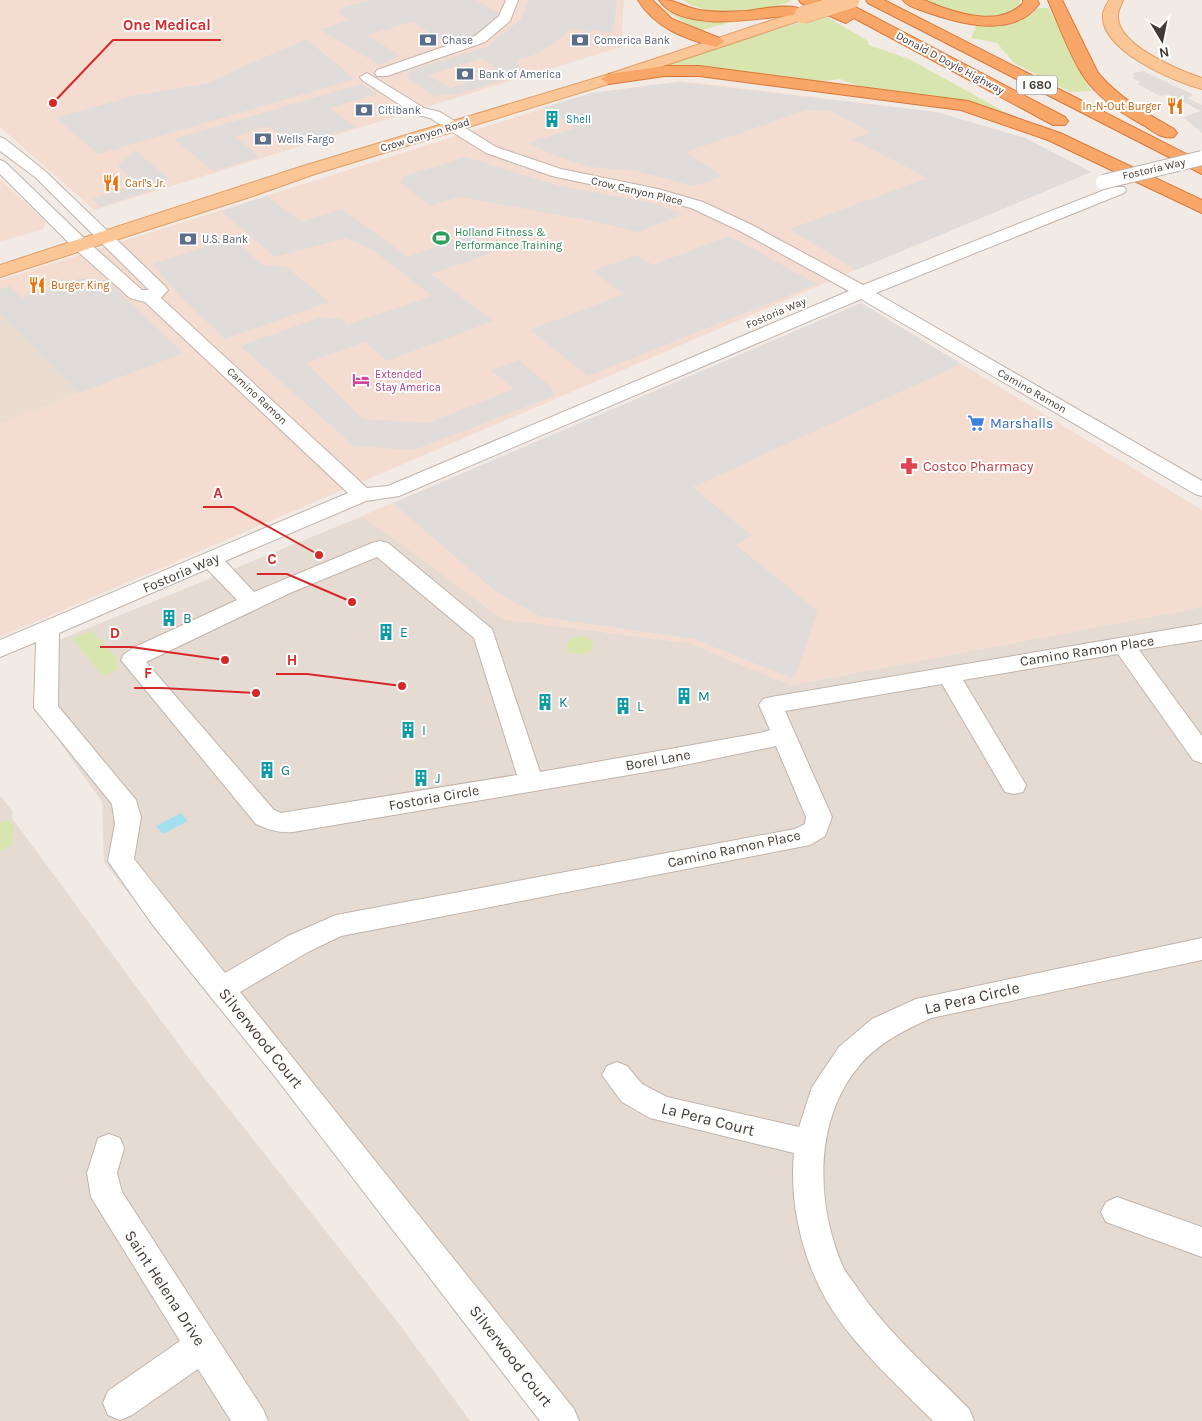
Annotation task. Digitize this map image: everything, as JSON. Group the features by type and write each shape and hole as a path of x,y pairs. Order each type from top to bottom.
{"highway":[{"path":"645,0 658,16 700,37 716,42"},
{"path":"666,0 677,8 703,15 738,16 801,8 996,88"},
{"name":"Donald D Doyle Highway","path":"831,0 1202,196"},
{"name":"Donald D Doyle Highway","path":"872,0 1202,169"},
{"path":"910,0 947,15 993,20 1019,15 1027,10 1031,4 1030,0"},
{"path":"1054,0 1091,74 1107,94 1132,112 1202,154"},
{"path":"607,71 699,71 962,105 1035,128 1202,207"}],"main road":[{"name":"Crow Canyon Road","path":"0,253 75,238 310,170 459,112 716,42 824,0"},
{"name":"Crow Canyon Road","path":"607,71 700,37 801,8 851,0"},
{"path":"1116,0 1110,18 1112,26 1124,43 1147,59 1201,84"},
{"path":"514,91 532,86"},
{"name":"Crow Canyon Road","path":"98,231 435,115 459,112"},
{"name":"Crow Canyon Road","path":"0,271 75,238"}],"street":[{"path":"367,77 419,112 435,115 437,107 382,73 480,39 505,18 512,0"},
{"name":"Crow Canyon Place","path":"459,112 491,150 518,161 557,173 658,194 696,205 746,228 854,288"},
{"path":"0,142 40,174 159,290 151,298"},
{"name":"Fostoria Way","path":"0,649 219,558 362,495 392,492 596,397 854,288 1148,170 1202,158"},
{"name":"Camino Ramon","path":"0,165 136,294 151,298 238,377 362,495"},
{"name":"Fostoria Way","path":"1110,186 1202,169"},
{"name":"Camino Ramon","path":"854,288 1202,490"},
{"name":"Fostoria Circle","path":"380,548 484,634 531,782 293,822 279,823 265,817 132,660 251,591 380,548"},
{"path":"219,558 251,591"},
{"name":"Silverwood Court","path":"48,630 46,708 123,800 128,810 130,819 120,851 121,861 162,916 222,989 562,1421"},
{"name":"Camino Ramon Place","path":"222,989 298,944 336,926 801,838 816,829 819,817 771,705 1202,632"},
{"path":"1123,645 1202,754"},
{"path":"948,674 1014,786"},
{"name":"Borel Lane","path":"531,782 670,759 764,741 783,734"},
{"name":"La Pera Circle","path":"957,1421 864,1326 830,1276 814,1224 807,1181 810,1143 822,1096 849,1056 882,1028 926,1007 1202,949"},
{"name":"La Pera Court","path":"617,1075 632,1093 662,1109 810,1143"},
{"name":"Saint Helena Drive","path":"109,1148 102,1173 107,1197 251,1421"},
{"path":"1117,1212 1202,1242"},
{"path":"120,1403 203,1346"}],"shaded area":[{"path":"0,0 624,0 621,47 94,210 0,127"},
{"path":"372,0 475,0 499,13 497,19 479,32 452,46 412,22 366,35 400,55 380,65 320,30 349,20 339,13 341,8"},
{"path":"528,0 617,0 613,33 593,30 589,32 571,28 556,43 530,57 516,60 522,70 507,74 513,77 459,94 433,96 408,78 410,70 487,47 521,19","holes":["483,58 500,72 450,88 428,75"]},
{"path":"306,39 355,79 98,154 56,118 133,96 205,84"},
{"path":"1143,71 1194,95 1187,98 1202,105 1202,133 1183,117 1201,111 1167,94 1160,96 1137,84 1141,82 1134,79 1133,73"},
{"path":"681,81 936,112 1025,138 1091,172 856,270 0,637 0,424 79,393 0,313 0,280 592,93"},
{"path":"678,82 936,112 1025,138 1091,172 856,270 790,229 928,178 852,139 871,132 829,111 806,110 686,152 723,176 694,186 637,171 591,167 556,156 528,143 576,128 544,107 592,93"},
{"path":"361,84 377,94 330,108 356,127 295,145 268,126 235,136 260,157 213,171 174,139"},
{"path":"136,151 167,177 165,186 101,207 92,199 138,184 117,165"},
{"path":"465,157 563,187 654,203 683,214 639,232 588,220 458,197 430,206 399,181 404,180 402,177"},
{"path":"0,179 46,222 43,229 0,242"},
{"path":"267,196 301,222 342,209 408,257 472,234 494,252 431,274 493,321 387,361 365,342 306,363 363,419 428,423 514,389 491,370 519,360 551,387 554,396 414,450 354,446 240,346 322,317 341,319 347,325 432,296 374,251 346,238 275,257 221,211"},
{"path":"729,236 817,284 588,376 530,330 624,294 592,271 637,255 653,265"},
{"path":"233,238 261,264 288,268 329,302 225,339 179,295 153,264"},
{"path":"81,278 107,280 183,353 79,393 0,313 0,289 10,286 22,298"},
{"path":"861,303 1202,510 1202,607 791,685 689,643 503,619 362,516"},
{"path":"861,303 961,364 693,487 752,536 736,545 818,611 794,679 694,639 542,617 496,592 393,503"},
{"path":"0,313 79,393 0,424"},
{"path":"363,516 503,619 689,643 791,685 1202,607 1202,1421 546,1421 104,862 102,802 36,709 37,649"},
{"path":"0,795 13,812 12,818 188,1057 400,1325 470,1421 0,1421"}],"green space":[{"path":"683,0 792,1 766,8 721,12 694,6"},
{"path":"920,0 1020,0 1019,7 1007,13 982,16 957,12"},
{"path":"1037,8 1049,8 1082,76 1092,91 1070,92 1014,63 997,43 971,38 977,24 1020,19 1034,13"},
{"path":"670,9 731,22 699,31 664,10"},
{"path":"824,15 868,41 869,45 909,59 1007,113 1003,114 858,86 840,79 819,82 668,69 668,64"},
{"path":"92,631 118,659 116,663 119,669 103,676 72,639"},
{"path":"576,636 586,637 593,641 593,650 581,655 568,652 566,643"},
{"path":"8,819 14,827 12,845 0,851 0,823"}],"water":[{"path":"181,813 188,821 163,834 156,826"}],"place":[{"name":"Chase","path":"428,40"},
{"name":"Comerica Bank","path":"580,40"},
{"name":"Bank of America","path":"465,74"},
{"name":"One Medical","path":"53,103"},
{"name":"In-N-Out Burger","path":"1175,106"},
{"name":"Citibank","path":"364,110"},
{"name":"Shell","path":"552,119"},
{"name":"Wells Fargo","path":"263,139"},
{"name":"Carl's Jr.","path":"111,183"},
{"name":"Holland Fitness & Performance Training","path":"441,238"},
{"name":"U.S. Bank","path":"188,239"},
{"name":"Burger King","path":"37,285"},
{"name":"Extended Stay America","path":"361,380"},
{"name":"Marshalls","path":"976,423"},
{"name":"Costco Pharmacy","path":"909,466"},
{"name":"A","path":"319,555"},
{"name":"C","path":"352,602"},
{"name":"B","path":"169,618"},
{"name":"E","path":"386,632"},
{"name":"D","path":"225,660"},
{"name":"H","path":"402,686"},
{"name":"F","path":"256,693"},
{"name":"M","path":"684,696"},
{"name":"K","path":"545,702"},
{"name":"L","path":"623,706"},
{"name":"I","path":"408,730"},
{"name":"G","path":"267,770"},
{"name":"J","path":"421,778"}]}
